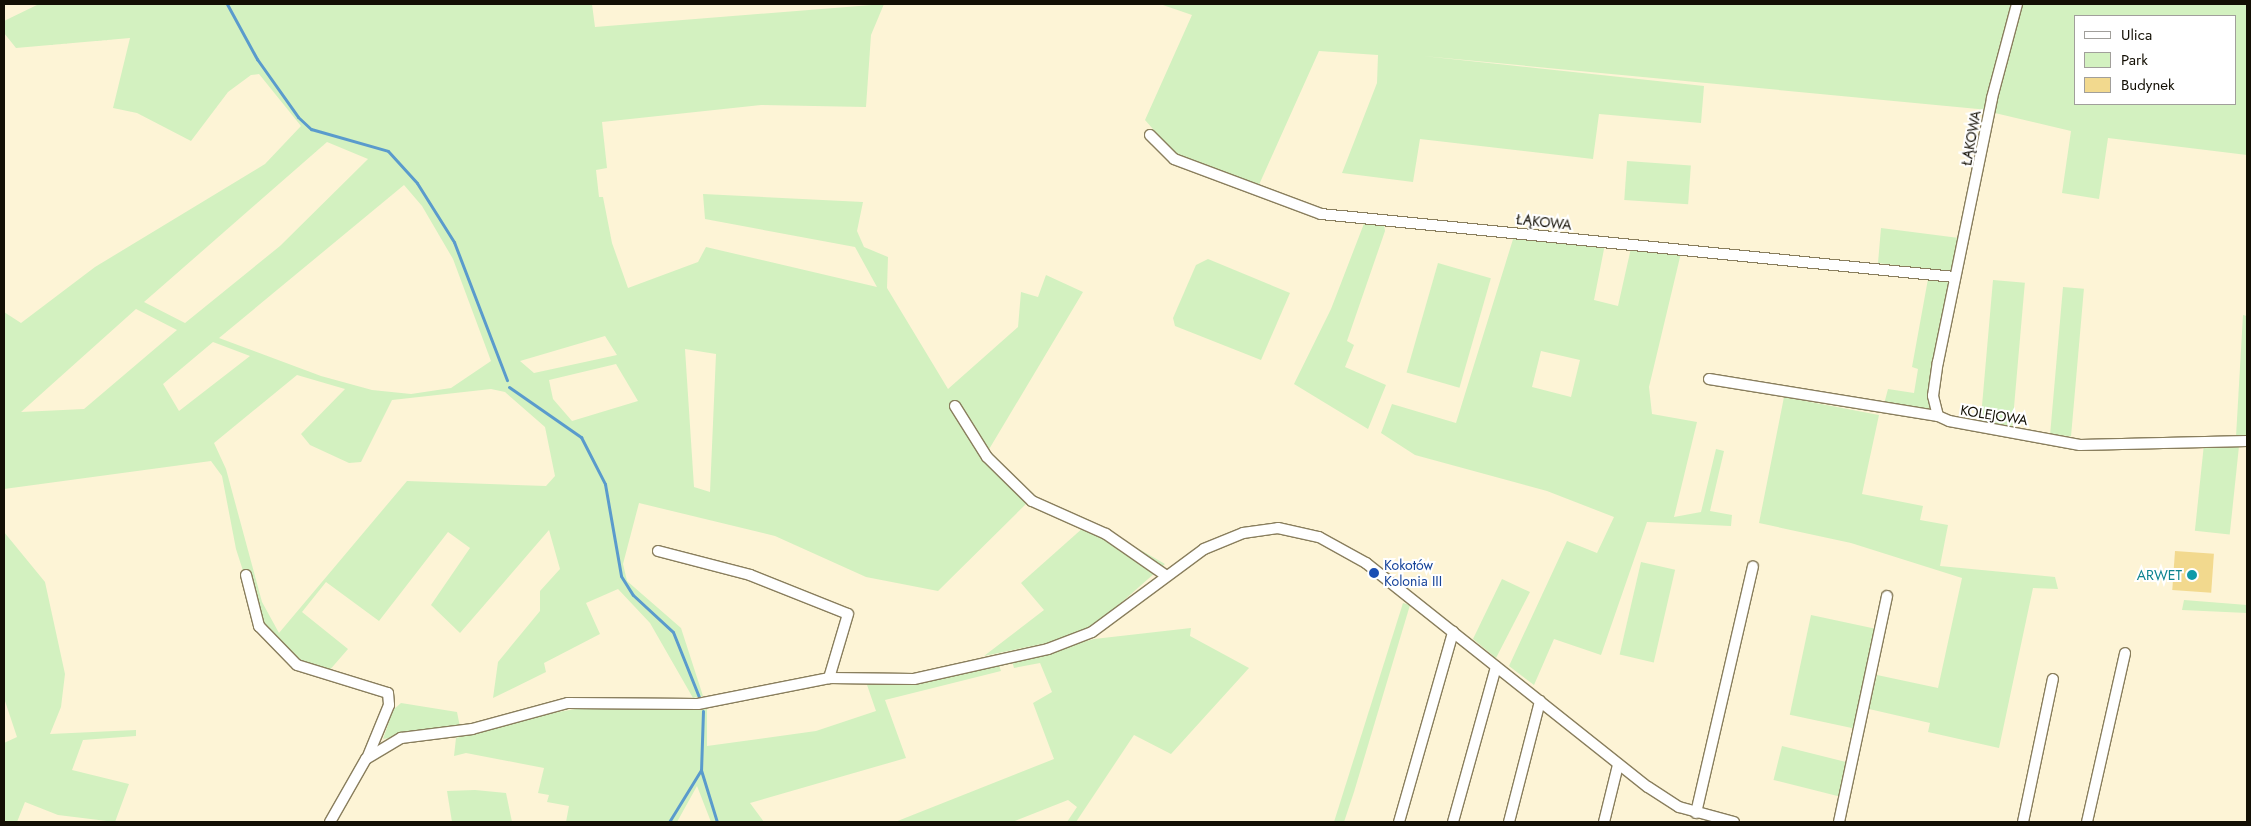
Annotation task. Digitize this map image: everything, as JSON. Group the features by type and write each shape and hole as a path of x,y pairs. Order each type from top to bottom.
{"street":[{"name":"ŁĄKOWA","path":"1938,416 1934,384 1954,277 2017,4"},
{"name":"ŁĄKOWA","path":"1150,135 1174,159 1321,214 1954,277"},
{"name":"KOLEJOWA","path":"1709,379 1938,416 2080,445 2247,441"},
{"path":"955,406 987,457 1032,501 1106,534 1165,576"},
{"path":"366,759 401,738 472,729 550,706 608,700 698,704 829,678 914,679 1068,644 1092,632 1165,576 1223,540 1264,529 1289,529 1343,549 1453,632 1618,764 1679,807 1734,822"},
{"path":"658,551 750,575 848,614 829,678"},
{"path":"1696,813 1752,567"},
{"path":"246,575 259,626 297,666 388,693 389,705 366,759 330,822"},
{"path":"1839,822 1888,596"},
{"path":"1399,822 1453,632"},
{"path":"2087,822 2125,653"},
{"path":"1453,822 1496,667"},
{"path":"2023,822 2053,679"},
{"path":"1509,822 1540,701"},
{"path":"1604,822 1618,764"}],"green space":[{"path":"39,4 592,4 595,27 884,4 871,35 866,107 761,105 602,122 607,168 596,170 599,197 603,197 612,243 628,288 698,262 706,247 877,287 855,247 705,219 703,194 863,202 857,231 864,247 888,257 887,288 948,389 1018,327 1021,292 1038,297 1046,275 1083,292 988,451 1043,503 1097,525 1165,564 1096,625 1066,639 984,656 1044,610 1021,583 1084,527 1028,502 938,591 866,577 775,536 639,503 623,564 627,581 681,628 703,696 693,698 650,623 618,589 586,603 600,634 544,663 546,672 493,698 498,662 540,611 540,591 560,569 549,530 460,633 431,605 470,548 448,532 379,621 326,582 302,612 348,649 328,672 309,666 275,640 257,614 236,549 222,476 211,461 4,489 4,312 21,323 95,267 265,164 301,126 259,74 251,75 228,92 191,141 137,113 113,108 130,38 16,48 4,33 4,21","holes":["327,142 368,159 280,246 185,323 144,302","404,185 422,206 453,259 491,361 451,388 411,394 372,390 321,376 219,338","136,309 177,330 84,409 21,412","605,336 617,355 534,373 520,361","213,342 250,356 179,411 163,384","685,349 716,354 710,492 694,487","616,364 638,401 572,421 553,399 549,380","297,375 345,389 301,434 310,445 349,463 361,462 392,400 491,389 505,392 545,427 555,476 546,486 407,481 279,633 262,602 226,469 214,443"]},
{"path":"1160,4 2247,4 2247,155 2108,138 2099,199 2062,193 2071,131 1978,109 1423,56 1704,86 1701,123 1599,114 1593,159 1420,139 1413,182 1342,173 1377,83 1378,55 1319,51 1258,187 1174,153 1145,120 1192,15"},
{"path":"1627,161 1691,165 1688,204 1624,200"},
{"path":"1365,221 1384,223 1385,231 1347,341 1354,345 1345,367 1386,385 1368,429 1294,384 1331,309"},
{"path":"1881,228 1959,238 1954,267 1948,272 1878,263"},
{"path":"1514,236 1605,244 1594,300 1618,306 1631,248 1681,253 1649,387 1652,414 1697,422 1674,517 1701,512 1716,449 1724,451 1710,511 1732,515 1731,526 1647,522 1601,655 1554,639 1534,685 1509,666 1567,541 1597,553 1614,517 1547,491 1415,455 1381,433 1392,404 1456,423","holes":["1541,351 1580,360 1571,397 1532,387"]},
{"path":"1208,259 1290,293 1261,360 1175,326 1173,318 1196,265"},
{"path":"1438,263 1491,278 1459,388 1407,373"},
{"path":"1928,279 1946,280 1950,286 1931,377 1930,412 1884,404 1888,389 1914,393 1918,369 1912,367"},
{"path":"1993,280 2025,283 2012,426 1980,423"},
{"path":"2063,287 2084,289 2071,436 2050,434"},
{"path":"2243,315 2247,316 2247,436 2236,437"},
{"path":"1784,397 1879,415 1862,494 1923,506 1920,520 1948,525 1940,566 2055,577 2058,589 2033,588 1999,748 1928,732 1930,723 1869,709 1877,675 1938,688 1962,578 1851,543 1759,523"},
{"path":"2204,442 2239,446 2230,535 2195,531"},
{"path":"4,532 45,582 65,674 61,707 50,734 136,730 136,736 83,740 72,770 129,784 115,822 58,815 25,802 17,822 4,822 4,743 17,737 4,698"},
{"path":"1641,562 1675,570 1654,662 1620,655"},
{"path":"1502,579 1530,592 1496,658 1473,639"},
{"path":"2184,600 2247,605 2247,613 2182,610"},
{"path":"1403,603 1410,605 1354,792 1344,822 1334,822"},
{"path":"1811,615 1877,629 1855,729 1790,715"},
{"path":"1191,628 1190,636 1249,668 1171,754 1134,735 1076,822 1067,822 1077,807 1068,800 1012,822 895,822 1054,759 1033,703 1052,692 1040,663 1014,668 1012,661 1094,639"},
{"path":"999,665 1001,671 885,700 906,758 750,803 764,822 711,822 697,786 677,822 566,822 569,806 547,802 549,795 538,793 544,768 466,753 454,756 456,738 512,720 593,706 707,709 707,746 816,731 876,711 866,682 914,684"},
{"path":"401,703 457,712 460,727 383,739 393,710"},
{"path":"1782,746 1848,762 1840,796 1774,780"},
{"path":"475,790 506,793 512,822 452,822 447,791"}],"building":[{"name":"ARWET","path":"2175,551 2214,554 2211,593 2172,590"}],"waterway":[{"path":"227,4 257,59 298,117 311,129 388,151 417,183 454,242 507,380"},
{"path":"509,387 581,437 605,484 621,576 633,595 673,632 699,697"},
{"path":"703,711 701,770 717,822"},
{"path":"669,822 701,770"}],"place":[{"name":"Kokotów Kolonia III","path":"1374,573"},
{"name":"ARWET","path":"2192,575"}]}
